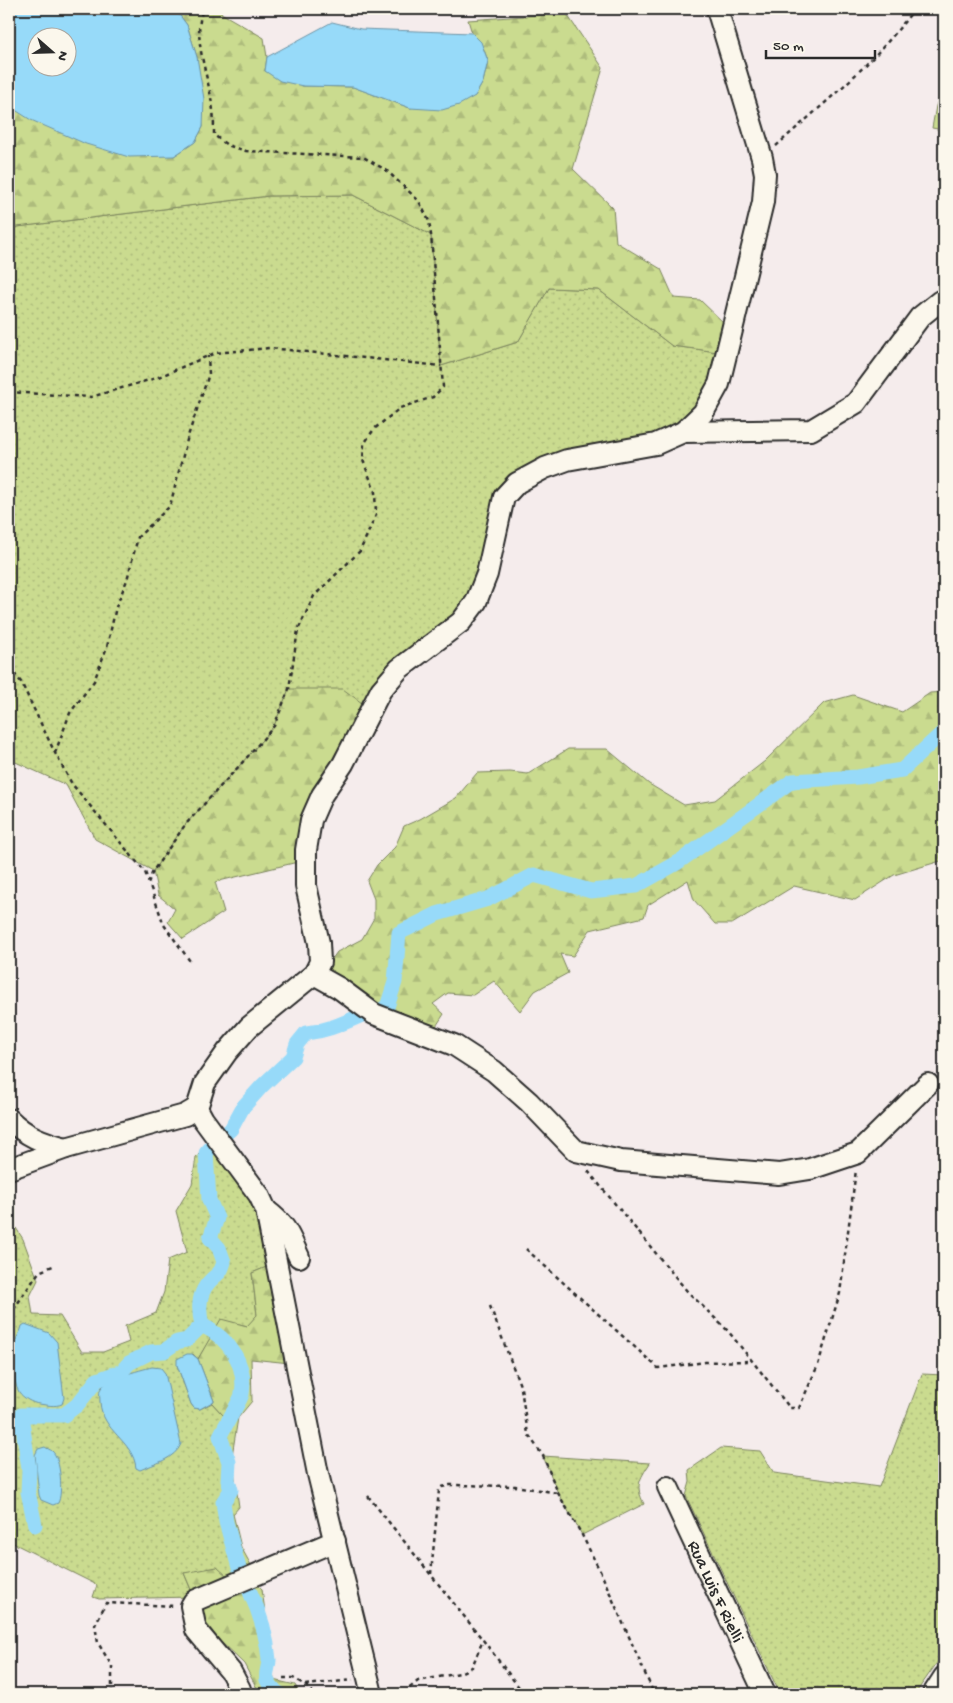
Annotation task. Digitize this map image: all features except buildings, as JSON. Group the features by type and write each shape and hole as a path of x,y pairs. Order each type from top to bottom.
{"street":[{"path":"9,1169 66,1148 185,1115 197,1108 206,1083 227,1052 249,1028 314,974 320,962 319,943 306,886 306,850 311,820 322,795 343,764 381,690 399,669 461,622 476,602 487,574 504,497 518,483 545,468 567,460 656,444 683,432 703,413 719,384 763,202 764,174 762,158 717,9"},
{"path":"683,432 812,430 856,403 920,318 944,301"},
{"path":"314,974 339,988 374,1014 454,1045 494,1071 530,1102 576,1151 621,1161 779,1174 810,1169 858,1152 928,1084"},
{"path":"197,1108 259,1196 266,1210 318,1474 371,1686"},
{"path":"9,1119 17,1128 39,1141 66,1148"},
{"path":"266,1210 279,1220 287,1230 299,1257"},
{"name":"Rua Luis F Rielli","path":"668,1488 765,1694"},
{"path":"240,1694 240,1689 231,1672 196,1630 190,1606 194,1601 335,1541"},
{"path":"933,1694 944,1677"}],"path":[{"path":"148,883 153,871 185,825 274,726 289,689 298,630 314,596 360,551 376,515 375,492 363,460 364,444 374,429 400,408 433,397 443,387 431,235 429,221 419,201 386,170 363,157 246,151 227,146 214,135 212,105 200,39 203,9"},
{"path":"762,158 853,78 898,32 914,9"},
{"path":"9,392 92,397 156,378 215,353 270,348 441,366"},
{"path":"55,753 70,713 94,682 107,646 116,607 127,580 138,537 170,506 188,436 209,374 208,356"},
{"path":"9,667 21,682 72,784 145,872 164,925 192,964"},
{"path":"576,1151 592,1177 687,1291 728,1331 790,1408 799,1408 818,1365 840,1293 858,1152"},
{"path":"526,1249 658,1368 705,1362 752,1362"},
{"path":"9,1316 39,1272 55,1265"},
{"path":"490,1306 521,1388 528,1434 543,1456 558,1493 602,1574 654,1694"},
{"path":"431,1574 439,1490 442,1487 460,1485 515,1486 558,1493"},
{"path":"368,1496 524,1694"},
{"path":"112,1694 112,1666 98,1643 95,1625 106,1603 190,1606"},
{"path":"405,1694 418,1681 460,1674 472,1667 483,1640"},
{"path":"282,1678 293,1678 305,1685 314,1694"},
{"path":"305,1685 371,1686"}],"green space":[{"path":"175,9 222,9 221,13 264,38 267,57 265,71 303,86 353,87 410,108 475,96 483,82 488,61 483,47 472,33 468,20 566,13 603,68 573,169 613,208 616,242 661,269 674,298 700,300 725,324 718,352 672,346 599,290 549,288 518,342 441,366 431,235 353,195 269,196 9,228 9,105 174,156 195,142 203,127 197,57 187,25"},
{"path":"944,84 944,130 932,128 936,106"},
{"path":"353,195 431,235 441,366 518,342 549,288 599,290 672,346 726,353 683,432 517,483 476,602 370,709 289,689 274,726 185,825 153,871 95,839 66,785 9,759 9,228 269,196"},
{"path":"289,689 343,689 370,709 343,764 306,860 215,882 224,912 183,939 168,922 175,909 158,895 153,871 185,825 274,726"},
{"path":"944,692 944,860 894,875 855,900 794,886 732,924 715,924 694,900 688,880 648,905 644,917 590,930 573,956 560,954 568,973 535,991 520,1011 494,981 473,995 448,993 433,1004 444,1014 433,1031 389,1016 324,970 337,952 362,939 374,918 374,899 367,881 377,865 395,847 404,826 456,798 477,773 510,772 528,774 568,749 607,749 649,784 684,805 715,800 765,761 824,703 853,695 902,712 930,693"},
{"path":"211,1142 256,1205 269,1266 252,1273 257,1315 248,1326 221,1320 198,1359 193,1354 177,1365 194,1408 200,1409 212,1403 223,1415 238,1418 232,1456 239,1507 233,1514 241,1547 252,1567 228,1577 184,1573 194,1597 99,1599 93,1597 97,1585 9,1541 9,1217 23,1239 38,1280 30,1296 33,1315 60,1316 82,1352 103,1352 129,1342 125,1326 156,1313 164,1292 168,1260 187,1252 176,1211 192,1184 196,1157"},
{"path":"269,1266 290,1363 251,1359 252,1401 238,1418 223,1415 212,1403 214,1401 198,1359 221,1319 247,1326 257,1315 252,1273"},
{"path":"922,1374 944,1375 944,1653 915,1694 780,1694 686,1496 690,1482 689,1470 721,1448 760,1451 774,1473 879,1487"},
{"path":"543,1456 650,1463 643,1474 639,1488 644,1504 582,1535 558,1493"},
{"path":"217,1567 228,1577 245,1572 262,1589 274,1680 295,1685 300,1694 260,1694 244,1664 220,1641 204,1620 184,1573"}],"water":[{"path":"9,9 175,9 187,25 197,57 204,99 203,127 195,142 174,156 129,157 86,144 31,120 9,106"},
{"path":"332,22 361,29 472,33 481,42 488,61 483,82 475,96 459,105 442,110 410,108 353,87 303,86 280,81 265,71 267,57"},
{"path":"25,1324 49,1333 57,1342 64,1398 62,1404 51,1406 33,1403 19,1392 15,1382 15,1346 22,1326"},
{"path":"187,1354 192,1354 198,1359 214,1401 200,1409 194,1408 191,1404 177,1365 177,1359"},
{"path":"152,1367 161,1368 165,1373 181,1444 174,1454 140,1470 136,1468 134,1458 129,1450 106,1421 100,1402 100,1390 108,1382"},
{"path":"45,1447 55,1455 59,1468 60,1498 58,1503 53,1505 41,1500 39,1495 35,1455 38,1449"}],"waterway":[{"path":"384,1008 387,1007 395,982 399,933 437,914 488,899 534,875 591,891 636,886 677,863 792,781 858,777 902,770 944,733"},
{"path":"221,1138 231,1129 243,1107 293,1057 297,1044 306,1033 328,1029 362,1015"},
{"path":"215,1143 206,1153 209,1200 217,1218 210,1238 219,1248 224,1262 220,1271 203,1291 200,1313 202,1325 227,1344 234,1353 242,1372 242,1394 220,1436 229,1462 228,1480 231,1490 223,1502 226,1522 239,1568"},
{"path":"9,1428 21,1415 64,1415 77,1405 97,1380 122,1371 129,1363 151,1352 164,1351 177,1342 187,1340 202,1325"},
{"path":"21,1415 29,1469 28,1492 35,1525"},
{"path":"250,1592 260,1617 267,1643 269,1660 267,1680 269,1685 280,1694"}]}
